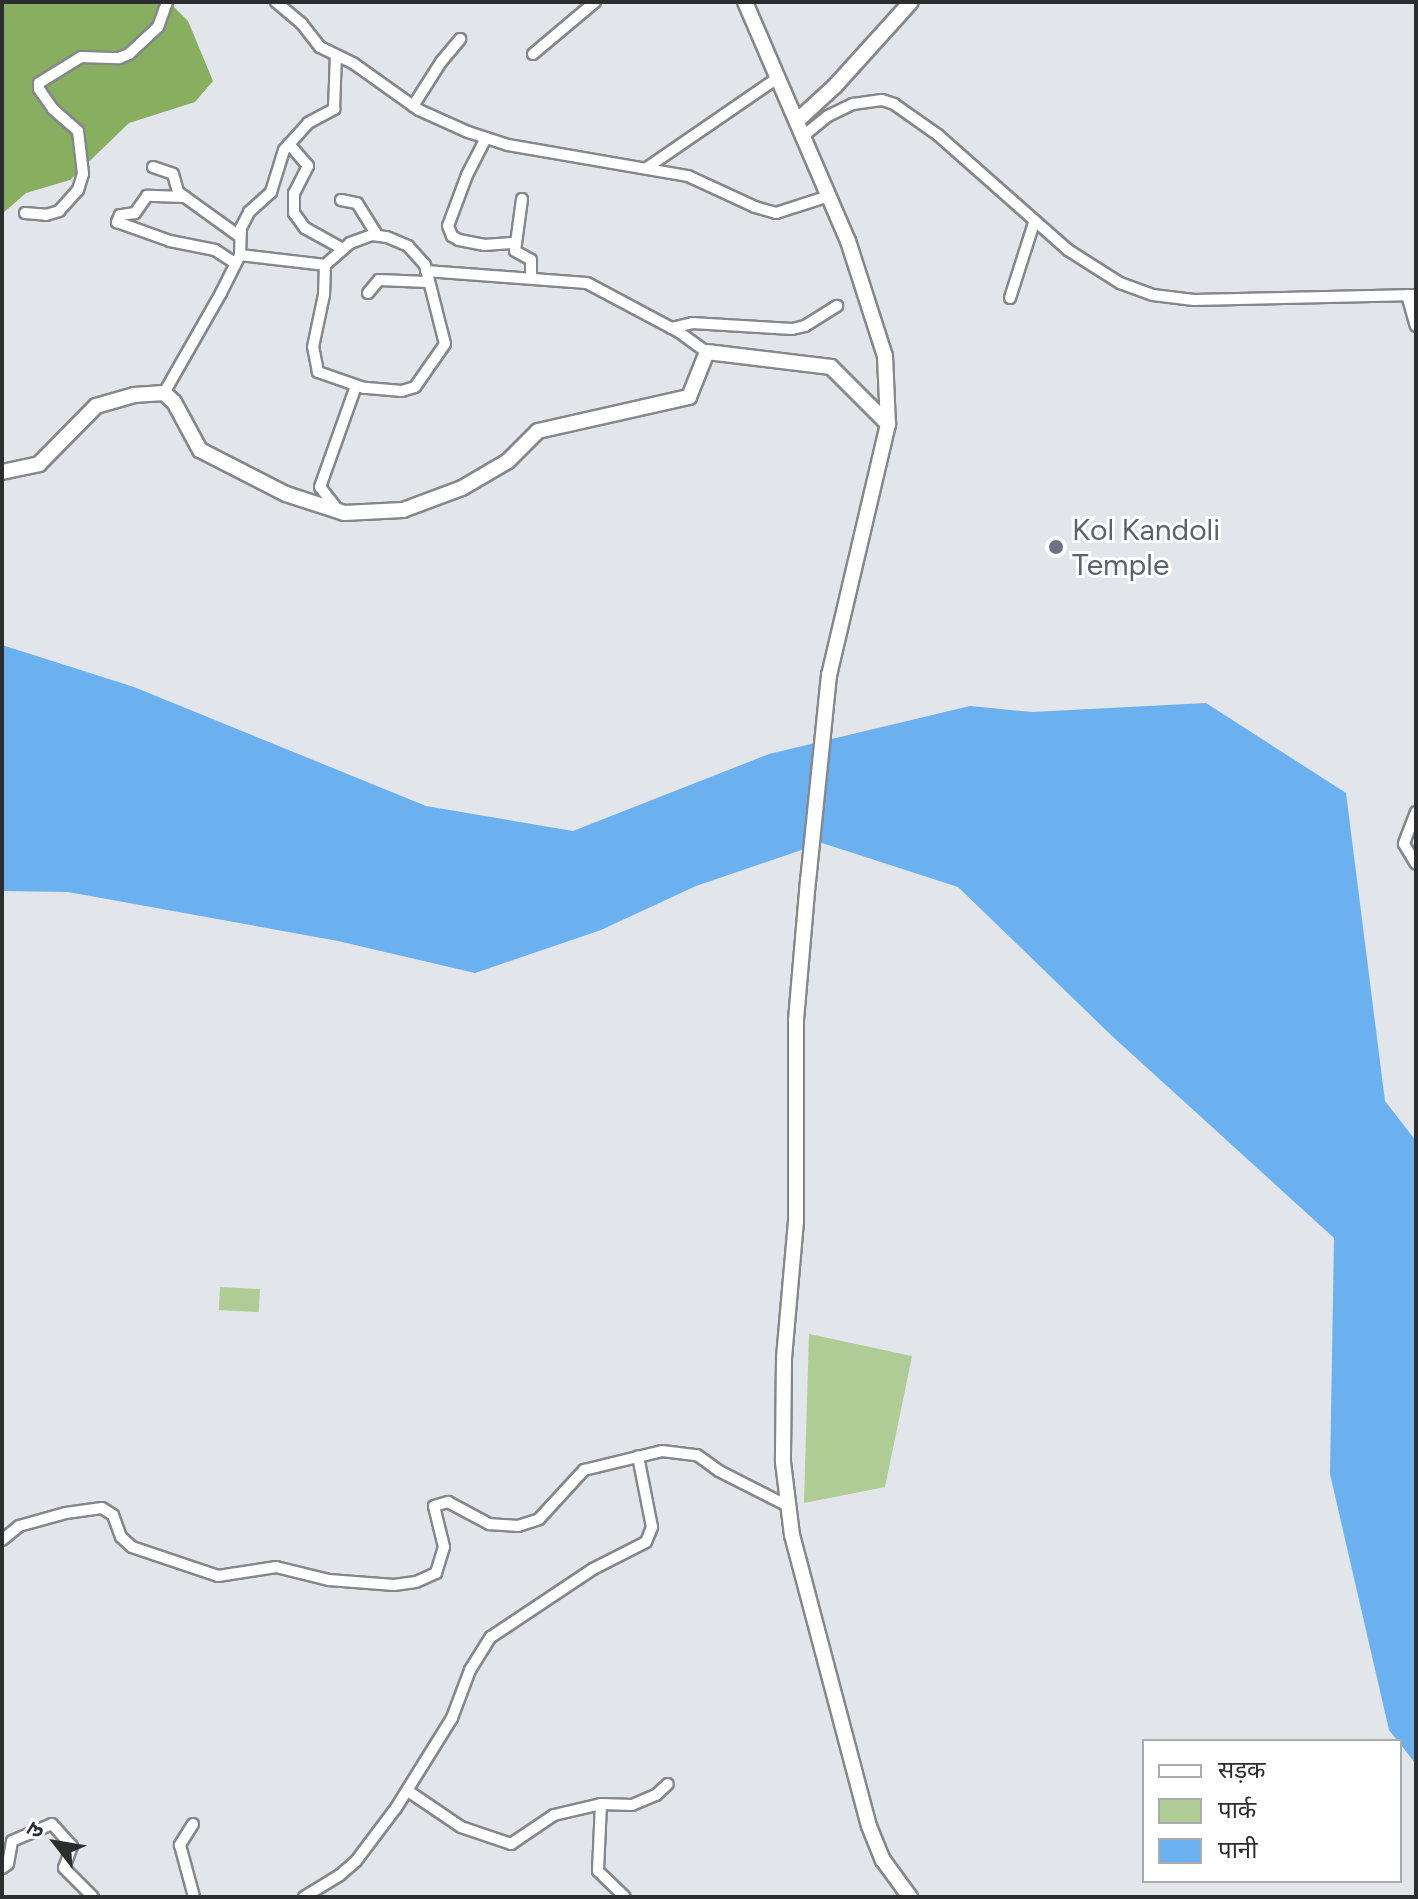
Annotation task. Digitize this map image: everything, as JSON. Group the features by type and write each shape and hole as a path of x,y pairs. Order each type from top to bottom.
{"main road":[{"path":"745,2 776,79 798,120 802,137 862,279 885,356 888,424 829,675 808,880 796,1020 796,1221 784,1359 783,1462 794,1540 869,1826 883,1860 910,1897"},
{"path":"798,120 835,86 911,2"},
{"path":"2,472 39,464 96,406 134,395 164,393 174,402 200,450 286,494 339,511 403,510 462,488 508,461 538,431 680,402 693,394 707,352 831,367 888,424"}],"street":[{"path":"25,213 46,215 59,211 78,190 83,174 78,131 53,109 39,83 81,57 119,58 129,54 158,27 167,2"},
{"path":"276,2 302,24 320,47 413,106 443,122 486,138 688,176 755,207 776,213 829,196"},
{"path":"533,54 595,2"},
{"path":"413,106 460,39"},
{"path":"164,393 238,259 239,236 249,212 271,192 289,144 308,123 333,111 336,55"},
{"path":"648,167 776,79"},
{"path":"802,137 828,116 853,104 882,100 910,112 983,172 1034,223 1068,250 1120,283 1153,295 1194,300 1411,295 1416,326"},
{"path":"486,138 467,175 448,226 452,236 459,240 484,245 515,243"},
{"path":"289,144 308,163 294,193 294,213 305,228 343,249"},
{"path":"153,167 174,175 176,190 202,213 239,236"},
{"path":"185,197 147,196 135,213 120,215 117,222 170,241 215,250 238,259 325,265 343,249 377,235"},
{"path":"522,199 516,254 531,260 531,278"},
{"path":"325,265 324,295 313,347 316,368 326,377 356,386 409,390 442,353 445,339 422,259 408,246 377,235 357,203 341,200"},
{"path":"1010,298 1034,223"},
{"path":"368,293 379,280 427,277 531,278 598,286 707,352"},
{"path":"671,328 692,323 792,329 805,326 837,306"},
{"path":"339,511 320,487 356,386"},
{"path":"1416,812 1404,844 1416,864"},
{"path":"2,1540 19,1526 66,1513 102,1508 113,1515 121,1537 132,1547 218,1576 276,1567 302,1576 372,1586 416,1582 436,1573 443,1554 434,1506 448,1502 489,1524 518,1526 539,1519 584,1470 662,1451 697,1455 719,1471 788,1506"},
{"path":"304,1897 340,1875 356,1861 408,1791 452,1718 473,1662 491,1637 593,1569 646,1542 652,1527 638,1456"},
{"path":"408,1791 461,1827 511,1844 554,1815 601,1804 632,1805 656,1795 668,1784"},
{"path":"601,1804 598,1871 625,1897"},
{"path":"2,1868 8,1864 12,1841 52,1824 72,1846 64,1868 93,1897"},
{"path":"193,1824 180,1845 194,1897"}],"green space":[{"path":"2,2 169,2 188,21 213,81 195,102 129,123 70,180 26,193 2,214"},
{"path":"220,1287 260,1289 259,1312 219,1310"},
{"path":"809,1334 912,1356 885,1487 804,1503"}],"water":[{"path":"2,645 134,687 426,806 573,831 769,754 970,706 1032,712 1206,703 1346,793 1385,1101 1416,1141 1416,1764 1402,1746 1402,1739 1396,1739 1389,1730 1330,1474 1334,1238 1112,1036 958,887 822,843 696,886 601,930 475,973 338,941 68,892 2,891"}],"place":[{"name":"Kol Kandoli Temple","path":"1056,547"}]}
